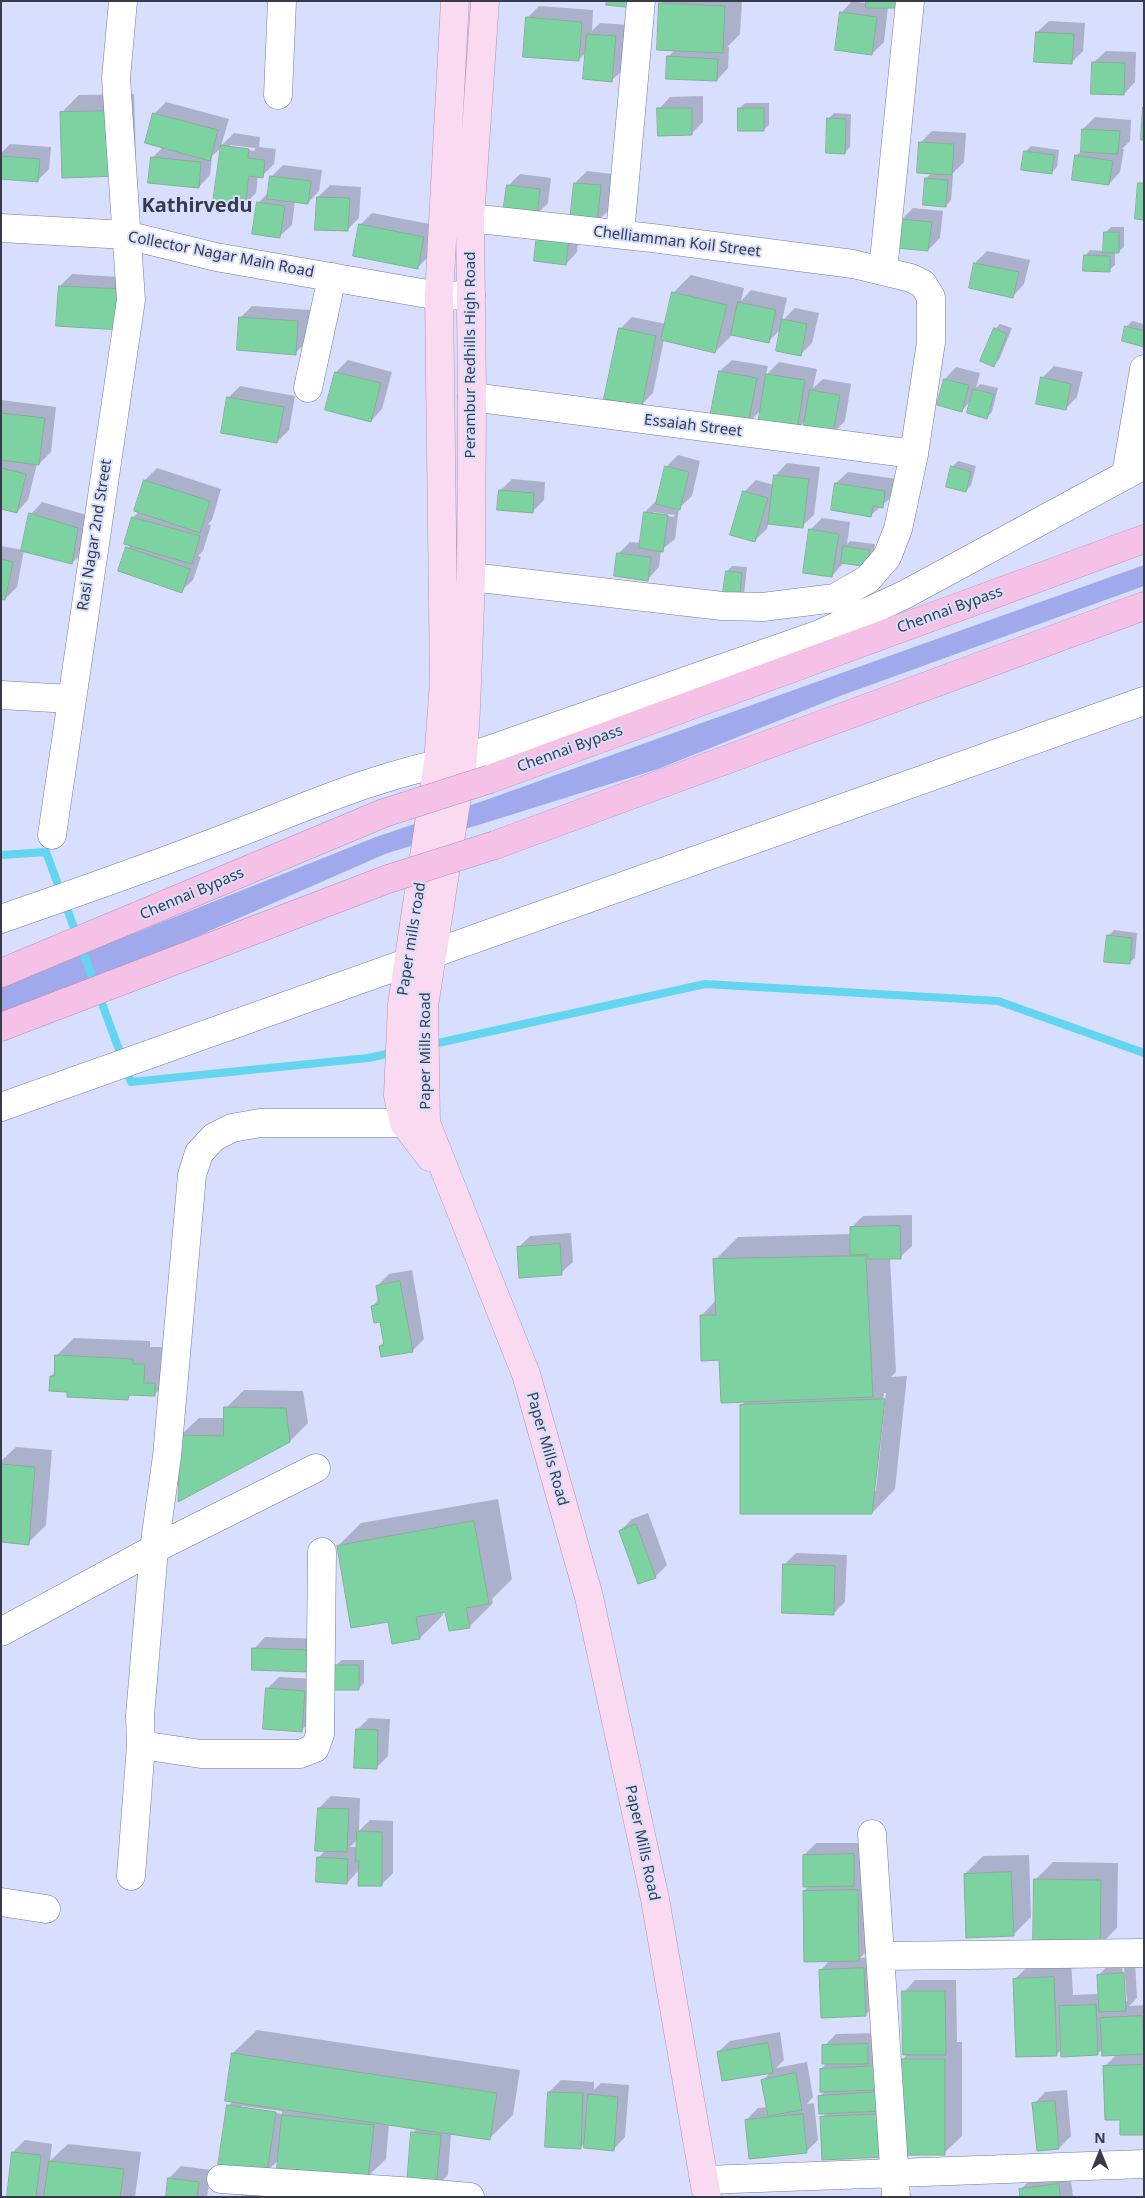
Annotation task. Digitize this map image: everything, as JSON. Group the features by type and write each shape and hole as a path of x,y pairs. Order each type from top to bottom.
{"highway":[{"name":"Chennai Bypass","path":"7,971 384,813 490,779 1144,540"},
{"path":"1,1027 388,879 495,845 1144,606"}],"main road":[{"name":"Perambur Redhills High Road","path":"451,761 444,682 439,296 454,1"},
{"name":"Perambur Redhills High Road","path":"466,710 471,577 472,397 470,218 485,1"},
{"name":"Paper Mills Road","path":"418,1115 410,961 451,761 466,710"},
{"name":"Paper mills road","path":"413,1005 398,1095 418,1115 448,1183"},
{"name":"Paper Mills Road","path":"448,1183 526,1374 589,1597 655,1899 705,2188"}],"street":[{"name":"Rasi Nagar 2nd Street","path":"52,835 131,300 116,78 123,1"},
{"path":"278,95 282,1"},
{"path":"620,234 641,1"},
{"path":"883,271 910,1"},
{"name":"Chelliamman Koil Street","path":"470,218 620,234 853,264 911,278 922,284 931,297 931,342 914,454 898,530 887,558 868,579 835,598 764,607 722,606 471,577"},
{"name":"Collector Nagar Main Road","path":"1,228 126,235 216,257 439,296 471,296"},
{"path":"308,388 332,277"},
{"path":"1,919 214,842 370,782 451,761 820,634 904,595 1135,470 1144,369"},
{"name":"Essaiah Street","path":"472,397 914,454"},
{"path":"1,695 71,699"},
{"path":"1,1107 1144,701"},
{"path":"131,1876 140,1745 140,1716 154,1550 167,1456 192,1175 200,1153 214,1138 232,1128 260,1123 418,1115"},
{"path":"1,1632 154,1550 316,1468"},
{"path":"140,1745 202,1754 300,1754 315,1748 320,1734 322,1552"},
{"path":"872,1834 896,2185"},
{"path":"1,1902 46,1909"},
{"path":"880,1956 1144,1952"},
{"path":"705,2188 896,2185 1144,2164"},
{"path":"221,2178 400,2194 470,2197"}],"shaded area":[{"path":"1144,565 1144,586 840,696 658,769 385,854 107,976 1,1015 1,986 376,837 483,801"}],"building":[{"path":"607,1 636,1 635,8 606,5"},
{"path":"866,1 899,1 899,8 866,8"},
{"path":"659,3 725,6 723,53 657,50"},
{"path":"840,12 877,17 872,55 835,50"},
{"path":"526,17 582,22 579,61 523,57"},
{"path":"1036,32 1074,34 1072,64 1034,62"},
{"path":"587,34 616,36 612,82 583,79"},
{"path":"667,56 718,59 717,81 666,79"},
{"path":"1092,62 1125,63 1124,95 1091,94"},
{"path":"1143,107 1144,140 1141,140"},
{"path":"657,108 692,108 692,135 658,136"},
{"path":"738,108 764,108 764,131 738,131"},
{"path":"117,111 118,176 62,178 60,112"},
{"path":"153,113 218,130 210,161 145,143"},
{"path":"827,118 846,119 845,154 826,153"},
{"path":"1082,129 1120,131 1118,154 1081,152"},
{"path":"919,142 954,144 952,175 917,173"},
{"path":"221,145 249,149 248,158 265,160 263,178 249,176 245,206 213,202"},
{"path":"1024,151 1054,155 1052,174 1021,170"},
{"path":"1075,155 1113,161 1109,185 1072,180"},
{"path":"1,156 40,159 38,182 1,179"},
{"path":"151,157 201,162 199,188 148,183"},
{"path":"270,176 311,181 308,204 267,199"},
{"path":"925,178 948,180 946,207 923,205"},
{"path":"574,183 601,185 597,224 570,221"},
{"path":"1138,183 1144,183 1144,220 1135,219"},
{"path":"507,185 540,189 537,216 503,212"},
{"path":"317,197 350,198 348,231 315,230"},
{"path":"257,202 285,206 280,238 252,234"},
{"path":"900,219 932,222 928,251 897,248"},
{"path":"359,224 424,237 418,269 353,256"},
{"path":"1104,232 1119,232 1119,253 1103,253"},
{"path":"537,234 569,238 566,265 534,261"},
{"path":"1084,255 1110,256 1110,272 1083,271"},
{"path":"974,263 1019,272 1013,298 969,288"},
{"path":"59,286 123,289 121,330 56,326"},
{"path":"672,292 727,305 715,353 661,340"},
{"path":"738,302 776,310 769,343 731,335"},
{"path":"239,317 298,321 296,355 237,350"},
{"path":"782,319 807,324 801,356 776,351"},
{"path":"1125,326 1144,331 1144,347 1122,341"},
{"path":"619,328 656,336 642,406 604,399"},
{"path":"994,328 1007,334 994,367 980,361"},
{"path":"719,371 757,378 748,424 710,417"},
{"path":"335,372 381,383 371,422 325,410"},
{"path":"766,374 805,380 797,431 758,424"},
{"path":"1041,377 1071,384 1066,410 1036,404"},
{"path":"944,379 969,385 962,412 937,405"},
{"path":"973,389 994,394 987,419 967,413"},
{"path":"810,390 840,395 833,434 803,429"},
{"path":"227,397 284,407 277,443 221,433"},
{"path":"1,413 45,418 39,465 1,460"},
{"path":"665,466 689,472 680,510 656,504"},
{"path":"951,466 971,472 966,492 946,487"},
{"path":"1,468 26,474 17,513 1,509"},
{"path":"774,475 809,479 803,528 768,524"},
{"path":"144,480 210,501 200,533 134,511"},
{"path":"835,483 885,491 883,508 873,506 871,517 831,510"},
{"path":"499,490 534,493 533,513 497,510"},
{"path":"743,491 768,498 755,542 730,535"},
{"path":"644,512 668,515 663,552 639,548"},
{"path":"29,513 78,528 72,564 21,551"},
{"path":"132,517 200,536 192,564 124,544"},
{"path":"809,529 839,534 832,577 803,573"},
{"path":"843,546 870,550 868,567 841,563"},
{"path":"126,547 190,569 182,593 118,571"},
{"path":"617,553 651,557 648,581 614,576"},
{"path":"1,559 13,562 5,600 1,599"},
{"path":"726,571 742,573 739,602 722,600"},
{"path":"1107,935 1132,938 1130,964 1104,962"},
{"path":"900,1226 901,1259 868,1259 868,1254 850,1255 850,1227"},
{"path":"560,1244 562,1275 519,1278 517,1247"},
{"path":"866,1256 873,1397 721,1403 719,1360 701,1361 700,1315 716,1315 713,1259"},
{"path":"400,1281 413,1352 381,1357 379,1346 384,1345 380,1322 374,1323 371,1306 379,1304 376,1286"},
{"path":"55,1355 133,1359 133,1364 145,1364 144,1383 155,1383 155,1396 129,1395 128,1400 67,1397 67,1392 49,1391 50,1376 54,1376"},
{"path":"885,1399 872,1514 740,1514 740,1405"},
{"path":"224,1407 286,1408 290,1442 178,1502 180,1435 223,1436"},
{"path":"1,1464 35,1467 29,1545 1,1542"},
{"path":"474,1521 489,1604 466,1608 470,1628 449,1631 445,1612 416,1617 420,1639 392,1644 388,1622 351,1628 337,1546"},
{"path":"636,1524 656,1578 638,1584 619,1531"},
{"path":"783,1564 835,1566 834,1615 782,1613"},
{"path":"252,1648 309,1650 308,1672 252,1670"},
{"path":"335,1665 359,1665 359,1690 334,1690"},
{"path":"266,1688 305,1691 302,1732 263,1729"},
{"path":"356,1729 378,1730 377,1769 354,1768"},
{"path":"318,1808 349,1809 347,1852 315,1851"},
{"path":"357,1831 382,1832 382,1886 358,1886 359,1861 356,1861"},
{"path":"854,1854 854,1886 803,1887 803,1855"},
{"path":"317,1857 348,1859 347,1884 316,1882"},
{"path":"1011,1872 1014,1936 966,1938 964,1874"},
{"path":"1034,1879 1101,1880 1100,1947 1033,1946"},
{"path":"858,1890 859,1961 804,1962 803,1891"},
{"path":"864,1968 866,2016 821,2018 819,1970"},
{"path":"1124,1973 1126,2011 1099,2012 1097,1975"},
{"path":"1054,1977 1057,2056 1016,2057 1013,1979"},
{"path":"902,1991 945,1991 946,2055 903,2055"},
{"path":"1096,2005 1098,2055 1061,2057 1059,2006"},
{"path":"1142,2016 1144,2054 1102,2056 1100,2018"},
{"path":"768,2043 773,2073 722,2081 717,2052"},
{"path":"868,2044 868,2064 822,2064 822,2045"},
{"path":"232,2053 497,2093 490,2140 225,2101"},
{"path":"901,2059 945,2059 945,2155 900,2155"},
{"path":"1144,2065 1144,2135 1120,2135 1120,2120 1105,2120 1103,2066"},
{"path":"877,2066 878,2090 820,2092 820,2069"},
{"path":"796,2073 802,2110 768,2116 761,2080"},
{"path":"548,2092 583,2093 581,2149 545,2147"},
{"path":"880,2092 881,2111 819,2114 818,2096"},
{"path":"588,2094 618,2097 614,2151 584,2148"},
{"path":"1055,2101 1059,2149 1037,2151 1032,2103"},
{"path":"227,2105 276,2112 267,2173 218,2166"},
{"path":"803,2114 807,2153 749,2159 745,2120"},
{"path":"883,2114 885,2157 822,2160 820,2117"},
{"path":"282,2115 374,2125 368,2178 277,2168"},
{"path":"411,2132 441,2135 436,2188 407,2186"},
{"path":"12,2152 41,2155 36,2197 7,2197"},
{"path":"49,2161 124,2169 120,2197 44,2197"},
{"path":"168,2178 199,2182 197,2197 166,2197"},
{"path":"1059,2184 1060,2197 1020,2197 1019,2189"}],"waterway":[{"path":"1,855 46,852 131,1082 368,1058 396,1052"},
{"path":"429,1045 705,984 998,1001 1144,1053"}],"district":[{"name":"Kathirvedu","path":"197,206"}]}
